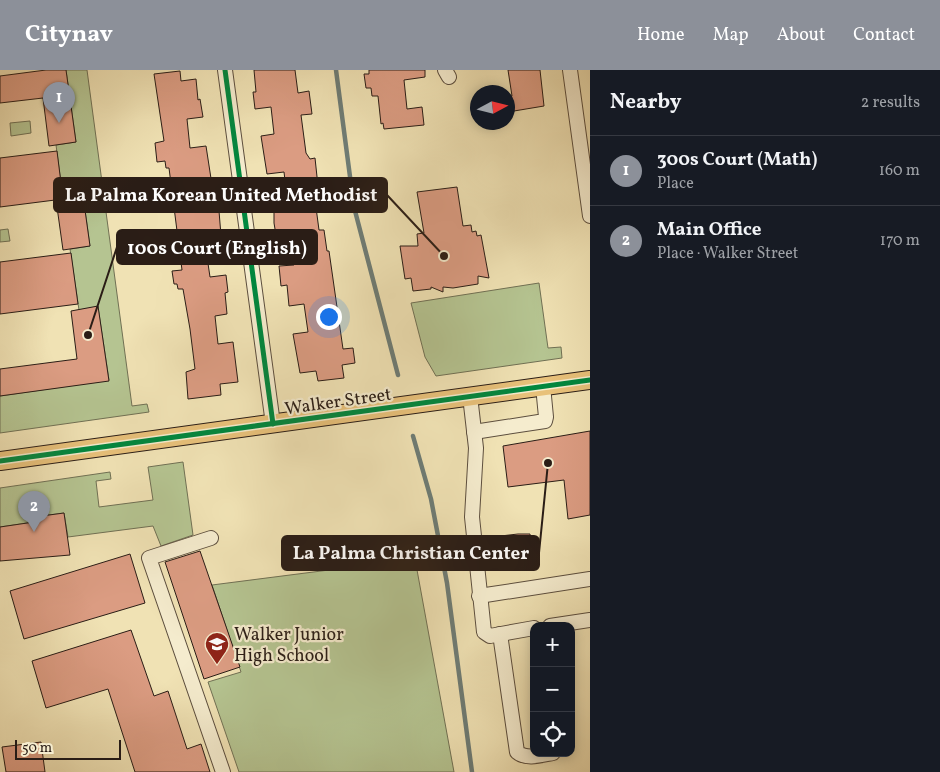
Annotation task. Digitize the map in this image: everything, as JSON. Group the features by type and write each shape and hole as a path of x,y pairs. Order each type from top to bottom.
{"main road":[{"name":"Walker Street","path":"0,461 590,380"}],"street":[{"path":"225,70 273,424"},
{"path":"570,70 590,216"},
{"path":"474,432 545,421 543,386"},
{"path":"470,396 474,432 472,517 484,632 490,636 530,629"},
{"path":"210,538 149,558 223,772"},
{"path":"479,596 590,579"},
{"path":"575,622 590,620"},
{"path":"500,634 517,752 522,756 530,756"}],"green space":[{"path":"66,70 87,70 132,406 147,404 149,412 0,433 0,396 109,380 98,307 79,310 70,249 90,246 84,203 64,206 56,145 76,142"},
{"path":"30,121 31,133 11,136 10,123"},
{"path":"8,229 10,241 0,242 0,230"},
{"path":"539,283 548,348 561,347 562,358 436,376 425,357 411,303"},
{"path":"183,462 193,535 161,546 153,526 68,537 64,513 34,517 34,522 0,527 0,488 110,472 111,479 96,481 99,507 153,500 148,467"},
{"path":"415,559 454,772 239,772 208,682 241,672 212,585"}],"building":[{"path":"46,70 66,70 76,142 49,146 43,98 0,103 0,76"},
{"path":"254,70 295,70 298,93 309,91 312,114 301,115 306,153 310,159 315,158 318,186 320,186 322,200 315,200 319,230 324,230 327,251 329,251 343,349 353,348 355,363 342,365 344,378 318,381 316,371 300,373 293,334 308,332 304,304 289,306 287,285 281,286 279,266 294,265 291,239 277,241 274,223 274,204 280,203 283,198 287,197 284,172 267,174 261,136 274,134 271,107 255,109 253,92 256,92"},
{"path":"369,70 425,70 425,77 404,80 407,109 422,107 424,125 384,129 383,123 381,124 378,96 372,96 371,88 366,88 364,74 369,74"},
{"path":"508,70 540,70 544,106 515,111 515,85 510,85"},
{"path":"180,71 181,81 196,79 198,100 200,99 203,117 187,119 190,148 206,146 212,185 200,186 203,208 205,208 206,212 219,211 222,248 206,250 210,277 226,275 228,292 225,293 227,314 215,316 218,344 233,342 238,382 220,384 221,395 188,399 186,372 195,369 190,329 183,289 178,289 177,284 174,284 172,271 182,270 169,168 166,168 165,161 157,162 155,143 164,141 154,74"},
{"path":"57,151 63,199 0,207 0,158"},
{"path":"457,187 463,226 471,225 472,232 476,231 477,236 481,235 489,278 478,276 478,284 453,288 443,287 443,292 431,287 431,289 413,291 411,278 405,279 400,246 418,246 417,234 424,233 417,192"},
{"path":"84,203 90,246 63,250 57,207"},
{"path":"71,253 78,304 0,314 0,262"},
{"path":"98,306 109,381 0,396 0,369 77,359 71,311"},
{"path":"590,431 590,515 568,519 564,480 508,487 503,446"},
{"path":"64,513 70,555 0,561 0,527 34,522 34,517"},
{"path":"530,534 532,554 521,555 521,566 509,567 508,558 485,561 483,538"},
{"path":"200,551 240,667 204,679 165,562"},
{"path":"130,554 145,603 24,639 10,591"},
{"path":"131,630 154,696 168,691 187,749 201,744 210,772 135,772 108,689 46,708 32,661"},
{"path":"41,742 45,772 6,772 2,747"}],"waterway":[{"path":"336,70 354,207 398,375"},
{"path":"413,436 431,499 447,583 472,772"}],"cycle path":[{"path":"225,70 273,424"},
{"path":"0,461 590,380"}],"place":[{"name":"300s Court (Math)","path":"59,123"},
{"name":"La Palma Korean United Methodist","path":"444,256"},
{"name":"100s Court (English)","path":"88,335"},
{"name":"La Palma Christian Center","path":"548,463"},
{"name":"Main Office","path":"34,532"},
{"name":"Walker Junior High School","path":"217,665"}]}
